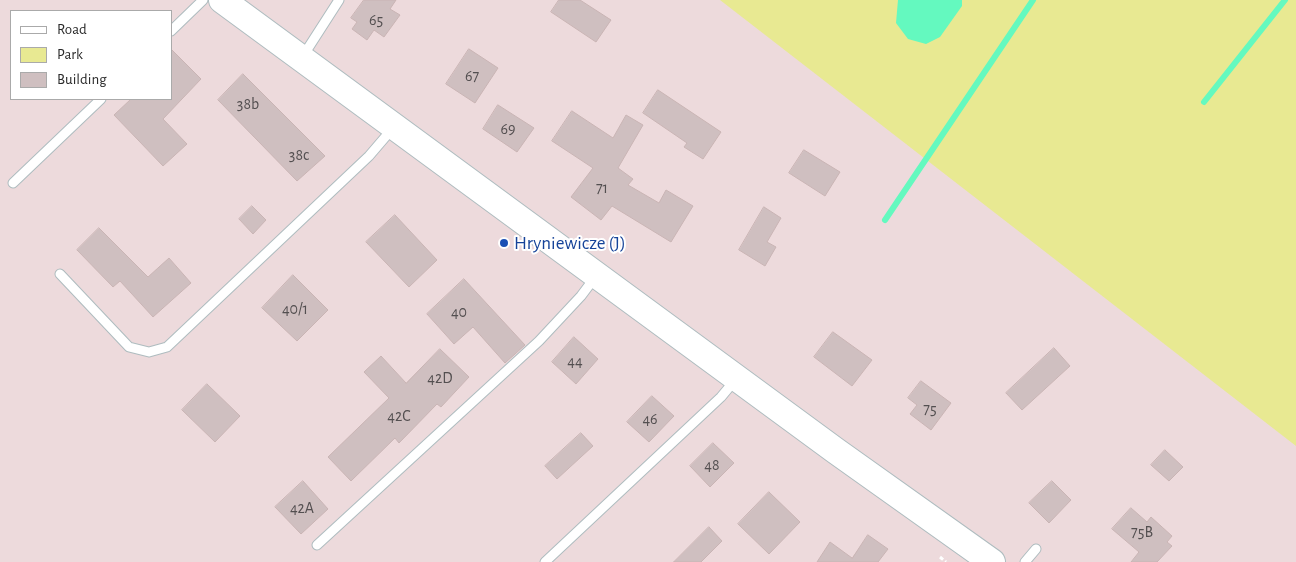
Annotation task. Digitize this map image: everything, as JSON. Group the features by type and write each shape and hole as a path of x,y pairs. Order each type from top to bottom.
{"street":[{"path":"222,0 992,562"}],"lane":[{"path":"172,30 203,0"},
{"path":"302,57 339,0"},
{"path":"13,183 100,100"},
{"path":"60,274 129,347 149,352 167,347 369,156 395,125"},
{"path":"318,544 539,341 581,296 598,274"},
{"path":"545,562 721,397 738,378"},
{"path":"1025,562 1036,550"}],"green space":[{"path":"720,0 1296,0 1296,446"}],"shaded area":[{"path":"898,0 962,0 962,6 940,37 926,44 908,39 896,23"}],"building":[{"path":"364,0 396,0 390,9 400,15 384,37 374,30 367,40 352,29 357,22 351,18"},
{"path":"559,0 580,0 611,20 596,42 551,12"},
{"path":"469,49 498,68 475,103 446,84"},
{"path":"172,50 201,79 163,119 187,144 163,166 114,115 130,100 172,100"},
{"path":"243,74 325,156 297,181 218,100"},
{"path":"658,90 721,132 703,159 684,147 687,143 643,113"},
{"path":"498,105 534,128 517,152 483,129"},
{"path":"572,111 613,138 626,115 643,125 618,168 633,179 628,185 659,203 666,190 693,206 671,242 612,206 601,220 571,197 593,168 552,141"},
{"path":"804,150 840,172 825,196 789,173"},
{"path":"252,206 266,220 253,234 239,219"},
{"path":"764,207 781,218 767,242 776,247 765,266 739,250"},
{"path":"395,215 437,260 409,287 366,242"},
{"path":"99,228 148,277 169,258 191,283 153,317 120,281 113,287 77,250"},
{"path":"293,275 328,310 297,341 262,308"},
{"path":"464,279 525,345 505,363 473,327 454,344 427,314"},
{"path":"833,332 872,360 852,386 814,357"},
{"path":"574,337 598,359 576,384 552,362"},
{"path":"1054,348 1070,366 1022,410 1006,393"},
{"path":"440,349 469,377 441,407 437,404 399,443 395,438 351,481 328,457 389,398 364,372 381,356 406,383"},
{"path":"921,381 951,403 931,430 910,414 917,405 908,398"},
{"path":"207,384 240,416 215,442 182,410"},
{"path":"652,396 674,416 649,442 627,422"},
{"path":"581,433 593,446 557,479 545,466"},
{"path":"713,443 734,463 710,487 690,466"},
{"path":"1165,450 1183,467 1169,481 1151,465"},
{"path":"303,481 328,509 301,534 275,507"},
{"path":"1052,481 1071,500 1049,523 1029,503"},
{"path":"769,492 800,522 769,554 738,524"},
{"path":"1131,508 1147,522 1151,517 1172,536 1167,542 1172,546 1157,562 1131,562 1139,552 1112,529"},
{"path":"709,527 722,541 701,562 674,562"},
{"path":"868,535 888,549 878,562 817,562 830,542 852,558"}],"waterway":[{"path":"885,220 1033,0"},
{"path":"1204,102 1285,0"}],"place":[{"name":"Hryniewicze (J)","path":"504,243"}]}
